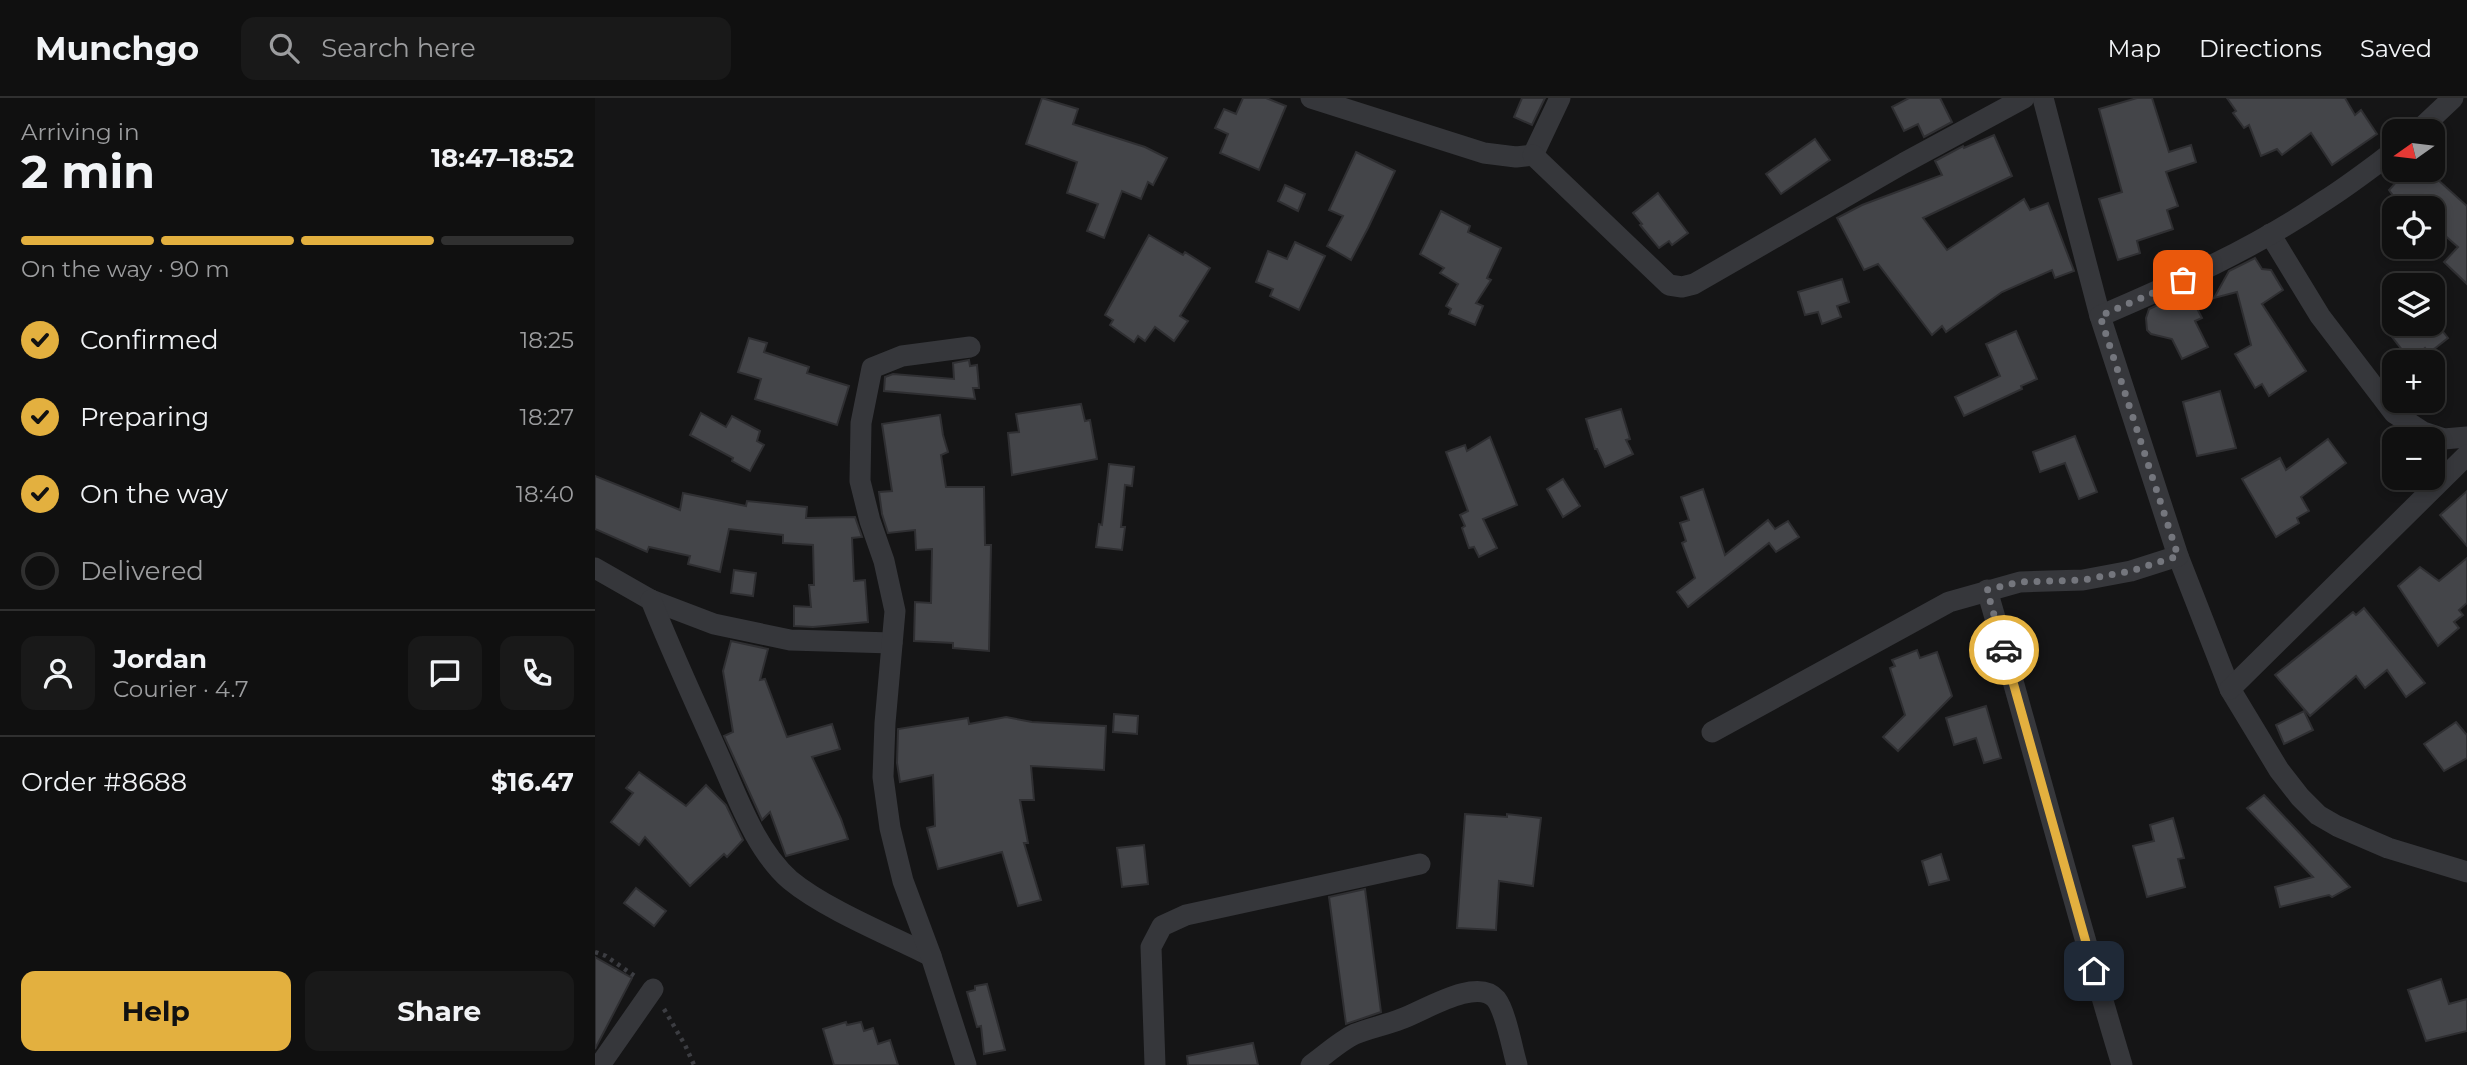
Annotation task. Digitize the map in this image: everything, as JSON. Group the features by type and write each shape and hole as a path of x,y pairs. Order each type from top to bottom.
{"street":[{"path":"1311,98 1484,153 1516,157 1532,155"},
{"path":"1532,155 1560,98"},
{"path":"1532,155 1669,285 1682,287 1694,284 1751,253 1904,163 2024,98"},
{"path":"2043,98 2100,316 2178,556 2230,688 2279,770 2318,815 2388,848 2467,872"},
{"path":"2431,119 2453,98"},
{"path":"2100,316 2183,280 2270,234 2324,202 2382,160"},
{"path":"2270,234 2320,316 2394,413 2423,432 2445,439 2467,437"},
{"path":"966,1065 931,956 903,881 888,815 883,777 895,611 884,561 860,481 861,423 872,368 902,356 970,347"},
{"path":"2230,688 2467,455"},
{"path":"1712,732 1949,602 2019,582 2083,580 2131,571 2178,556"},
{"path":"595,568 651,600 714,624 790,640 892,643"},
{"path":"1987,590 2080,925 2122,1065"},
{"path":"651,600 743,808 772,862 792,881 826,903 931,956"},
{"path":"1155,1065 1151,947 1162,926 1186,915 1420,864"},
{"path":"600,1065 653,989"},
{"path":"1311,1065 1354,1035 1474,991 1495,997 1517,1065"}],"building":[{"path":"1042,98 1078,109 1073,124 1145,147 1167,158 1153,185 1148,182 1141,199 1122,191 1104,238 1087,231 1098,204 1067,193 1077,162 1026,144"},
{"path":"1243,98 1266,98 1286,106 1259,170 1220,153 1228,134 1215,128 1224,109 1236,114"},
{"path":"1522,98 1545,98 1532,125 1514,117"},
{"path":"1909,98 1940,98 1952,122 1924,137 1918,124 1904,131 1892,107"},
{"path":"2137,98 2152,98 2169,152 2191,145 2196,162 2166,172 2178,206 2167,210 2173,229 2137,241 2140,253 2118,260 2099,199 2122,192 2099,109"},
{"path":"2227,98 2345,98 2355,115 2361,110 2377,134 2332,165 2311,133 2282,155 2277,149 2261,156 2249,125 2244,128 2233,113 2236,111"},
{"path":"1994,135 2012,176 1923,218 1947,250 2024,199 2030,210 2048,203 2074,271 2055,278 2052,270 2002,292 1946,332 1942,326 1932,335 1878,264 1864,270 1837,218 1862,205 1942,175 1935,161 1963,146 1964,148"},
{"path":"1815,139 1830,160 1781,194 1766,174"},
{"path":"1356,152 1395,171 1351,260 1327,246 1343,216 1329,210"},
{"path":"2396,182 2440,182 2467,206 2467,284 2444,262 2458,247 2445,236 2445,196 2393,196 2389,190"},
{"path":"1285,185 1305,194 1298,211 1278,201"},
{"path":"1658,193 1688,233 1672,245 1669,241 1659,248 1633,213"},
{"path":"1441,211 1470,226 1468,232 1501,248 1487,278 1491,280 1476,303 1483,306 1475,325 1449,314 1451,309 1446,306 1458,284 1440,273 1444,268 1420,254"},
{"path":"1149,235 1183,255 1185,252 1210,268 1180,316 1188,321 1174,341 1155,327 1145,341 1138,336 1134,342 1110,325 1113,320 1105,315"},
{"path":"1295,242 1325,256 1299,310 1270,296 1273,289 1256,282 1268,251 1287,259"},
{"path":"2255,258 2262,269 2271,270 2283,290 2262,304 2306,371 2269,396 2262,384 2255,388 2235,354 2251,345 2237,292 2214,298 2229,271"},
{"path":"1842,279 1849,302 1837,306 1841,317 1822,324 1818,312 1805,315 1798,292"},
{"path":"2188,291 2202,318 2195,321 2208,347 2182,359 2172,339 2151,334 2147,330 2146,318 2149,309"},
{"path":"2016,331 2037,379 2021,386 2022,389 1964,416 1955,397 2000,376 1986,344"},
{"path":"2445,334 2448,338 2433,350 2402,350 2391,336"},
{"path":"749,338 767,343 764,352 809,367 807,373 849,386 837,425 755,399 761,379 738,372"},
{"path":"969,360 970,366 977,365 979,388 973,388 975,399 884,391 885,377 893,374 954,379 953,363"},
{"path":"2220,391 2236,448 2197,456 2183,402"},
{"path":"1081,404 1085,421 1090,420 1097,459 1012,475 1008,433 1019,432 1016,414"},
{"path":"1621,409 1630,439 1626,440 1633,454 1605,467 1595,449 1586,419"},
{"path":"701,413 726,427 732,416 760,431 757,441 764,445 750,471 732,461 733,458 690,435"},
{"path":"940,415 948,452 941,455 946,487 984,487 985,545 991,545 989,651 953,648 953,643 914,641 915,602 931,603 932,549 916,550 915,530 888,533 882,514 879,492 892,491 882,424"},
{"path":"2075,436 2097,492 2079,499 2065,463 2040,472 2033,452"},
{"path":"1490,437 1517,505 1483,519 1497,548 1479,557 1474,547 1469,548 1462,528 1465,526 1460,515 1468,511 1446,452 1465,445 1467,451"},
{"path":"2328,439 2346,463 2301,497 2309,511 2297,518 2299,523 2276,537 2242,479 2280,458 2286,470"},
{"path":"1109,464 1134,467 1132,486 1125,485 1122,550 1096,547 1099,524 1102,525"},
{"path":"595,476 680,510 683,493 746,506 747,501 807,507 806,518 855,517 862,537 852,538 854,581 865,580 868,622 794,626 794,606 811,607 809,585 814,585 813,545 783,543 783,535 729,529 720,572 688,564 690,556 649,547 647,552 595,529"},
{"path":"1563,479 1580,506 1563,517 1547,489"},
{"path":"1703,489 1725,555 1768,520 1775,529 1788,521 1799,537 1776,552 1769,543 1688,607 1677,592 1695,578 1682,543 1686,541 1680,523 1689,520 1681,497"},
{"path":"2467,491 2467,546 2440,515"},
{"path":"2467,558 2467,603 2459,610 2463,615 2454,622 2459,628 2438,646 2398,586 2420,567 2439,581"},
{"path":"734,570 756,573 753,596 731,593"},
{"path":"2364,608 2425,683 2406,697 2387,670 2365,688 2356,676 2310,716 2275,675 2353,612 2356,615"},
{"path":"731,641 768,649 760,680 765,679 787,737 832,724 840,749 812,757 848,839 786,856 770,812 762,820 724,736 733,732 723,671"},
{"path":"1917,650 1920,658 1937,652 1952,696 1898,751 1883,737 1905,715 1890,668 1895,666 1892,660"},
{"path":"1986,706 2001,758 1984,763 1976,738 1954,745 1946,718"},
{"path":"2304,711 2313,730 2284,744 2276,725"},
{"path":"1114,714 1138,716 1137,734 1113,732"},
{"path":"1006,717 1032,722 1106,726 1104,770 1031,766 1034,800 1020,800 1028,843 1024,843 1041,900 1018,906 1002,852 938,869 927,828 935,826 933,775 900,782 897,763 898,729 968,718 969,724"},
{"path":"2456,722 2467,735 2467,758 2444,771 2424,744"},
{"path":"639,772 686,806 706,785 726,805 743,840 727,857 724,854 690,886 645,837 639,845 611,822 633,793 626,788"},
{"path":"2264,795 2350,887 2332,897 2329,895 2280,907 2275,887 2313,877 2247,808"},
{"path":"1465,814 1507,817 1507,814 1541,818 1533,886 1499,881 1496,930 1457,928"},
{"path":"2173,818 2184,858 2178,859 2185,887 2147,897 2133,846 2154,841 2150,825"},
{"path":"1144,845 1148,884 1122,887 1117,848"},
{"path":"1941,854 1949,880 1929,885 1922,861"},
{"path":"636,888 666,911 654,926 624,903"},
{"path":"1365,889 1381,1012 1346,1024 1329,897"},
{"path":"595,957 632,978 595,1049"},
{"path":"2441,979 2449,1004 2467,999 2467,1031 2426,1041 2408,990"},
{"path":"987,984 1005,1050 984,1054 981,1026 977,1027 967,992 975,990 975,986"},
{"path":"846,1022 847,1025 861,1022 864,1031 873,1028 878,1044 890,1040 898,1065 834,1065 823,1029"},
{"path":"1253,1043 1258,1065 1188,1065 1187,1056"}],"way so far":[{"path":"2004,650 1987,590 2019,582 2083,580 2131,571 2178,556 2100,316 2183,280"}],"route":[{"path":"2004,650 2094,971"}]}
